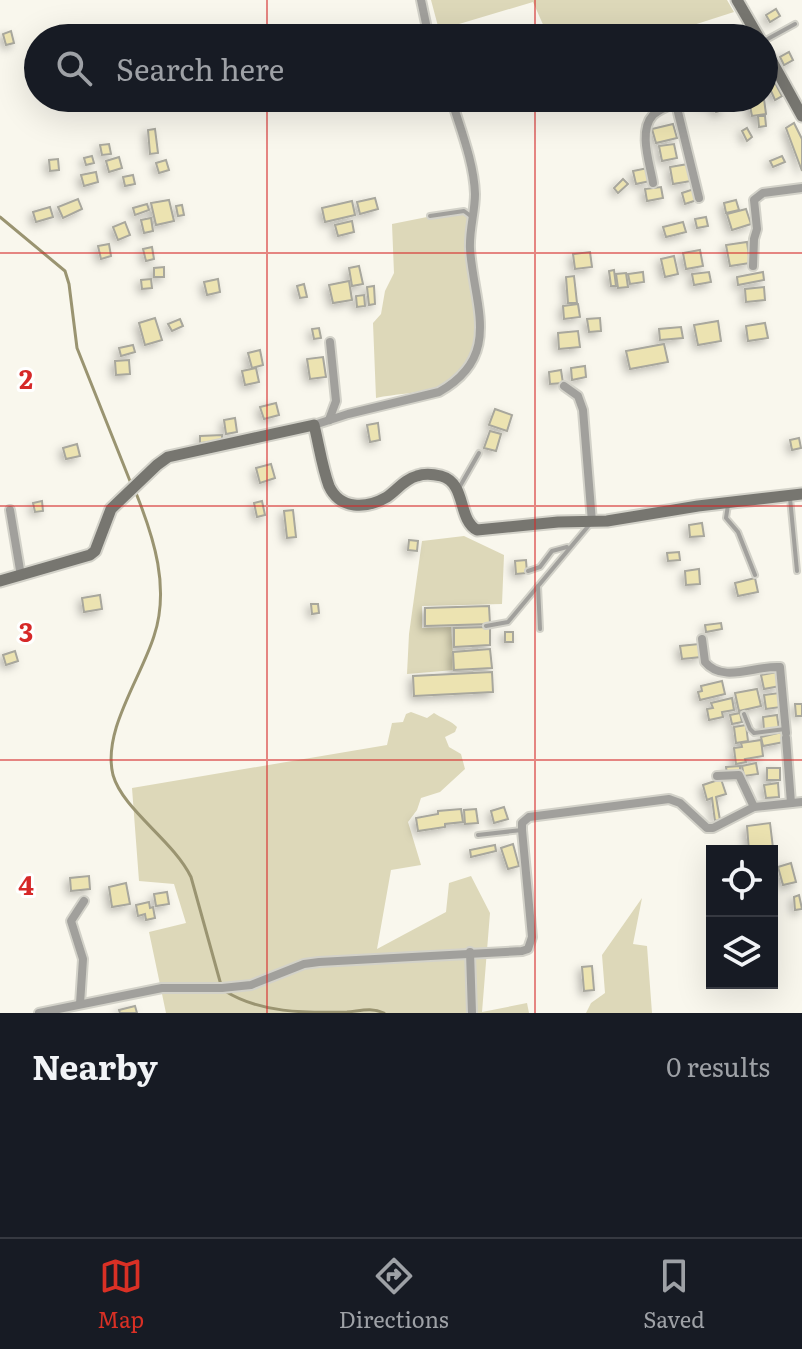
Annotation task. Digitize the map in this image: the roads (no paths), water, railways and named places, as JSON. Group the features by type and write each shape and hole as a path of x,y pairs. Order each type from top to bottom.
{"street":[{"path":"421,0 426,24"},
{"path":"737,0 751,24"},
{"path":"778,75 802,116"},
{"path":"0,581 90,555 95,551 106,519 118,501 168,457 314,425 439,392 452,385 469,366 479,346 481,323 470,246 474,183 455,112"},
{"path":"653,183 648,124 656,112"},
{"path":"678,112 699,198"},
{"path":"753,266 757,229 754,200 763,193 802,188"},
{"path":"329,420 336,401 330,342"},
{"path":"564,386 578,396 583,410 592,522"},
{"path":"314,425 328,484 342,502 363,506 376,502 415,476 445,477 455,484 469,523 477,530 592,522 796,495"},
{"path":"10,510 21,576"},
{"path":"702,639 705,662 716,671 730,673 780,667 791,803"},
{"path":"717,776 739,775 754,807"},
{"path":"39,1013 84,1007 162,988 236,988 268,980 304,964 319,962 522,951 531,944 522,830 522,823 529,817 586,812 656,799 674,800 707,828 713,828 754,807 802,802"},
{"path":"84,901 71,921 83,959 84,1007"},
{"path":"470,952 472,1013"}],"lane":[{"path":"778,33 795,24"},
{"path":"430,216 464,211 472,217"},
{"path":"458,490 479,453"},
{"path":"796,495 797,571"},
{"path":"729,502 726,518 738,532 755,575"},
{"path":"486,626 508,622 592,522"},
{"path":"528,571 540,567 552,551 569,547"},
{"path":"538,584 540,629"},
{"path":"744,714 754,733 786,734"},
{"path":"478,835 522,830"}],"waterway":[{"path":"0,217 65,271 77,348 130,481"},
{"path":"136,493 158,563 159,618 118,723 111,758 113,775 127,800 173,850 191,877 221,985"},
{"path":"225,991 268,1008 299,1012 370,1010 384,1013"}]}
